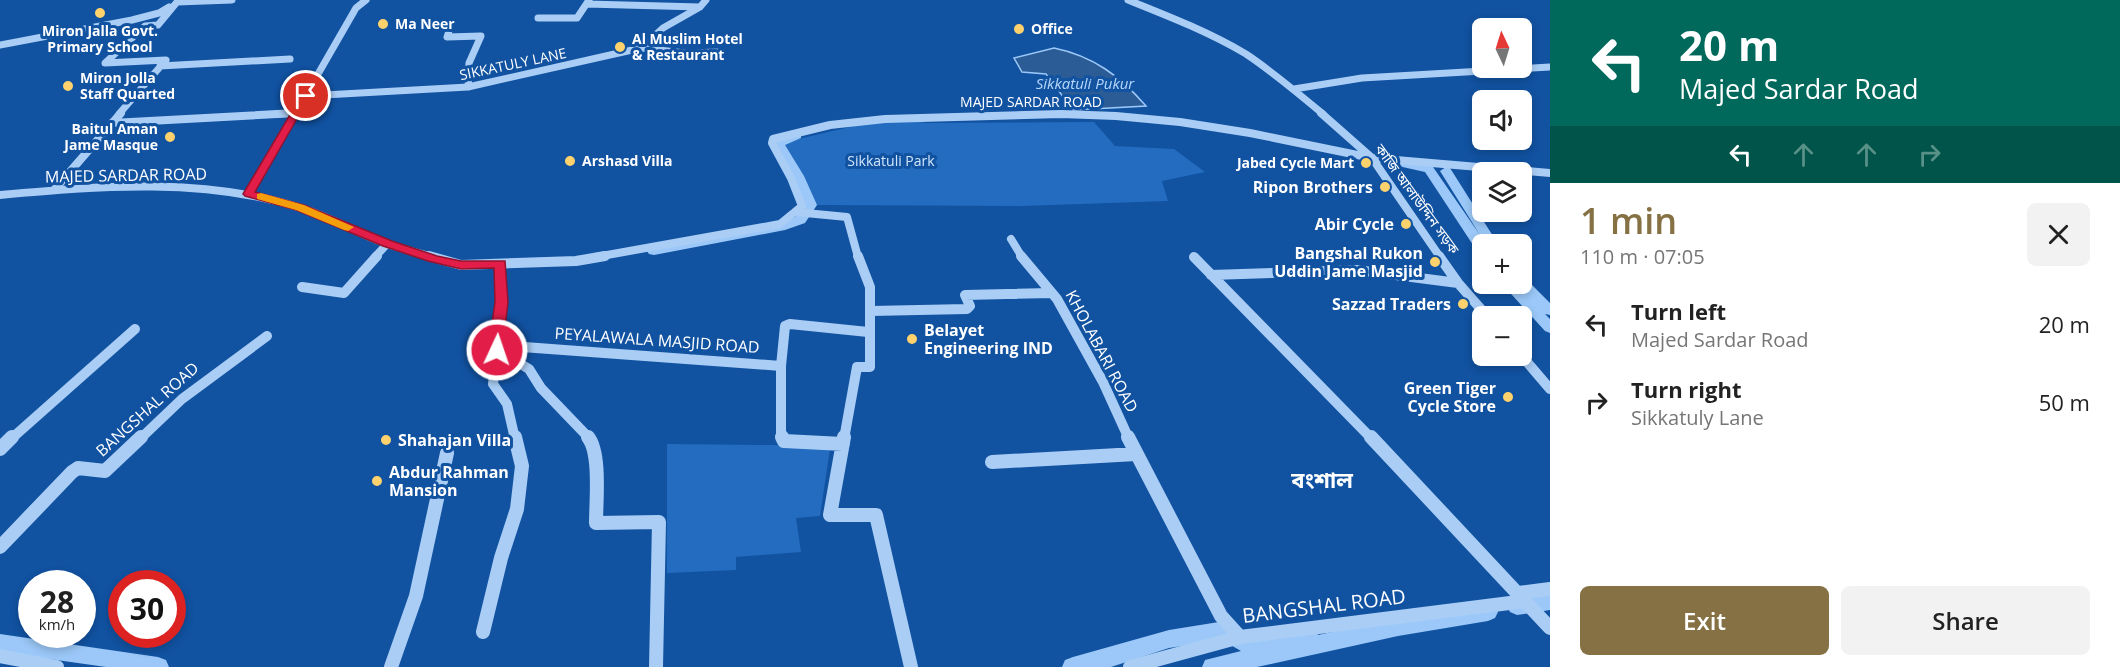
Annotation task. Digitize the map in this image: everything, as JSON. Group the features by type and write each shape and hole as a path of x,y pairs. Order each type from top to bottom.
{"street":[{"path":"0,45 132,20 159,13 178,1 232,0"},
{"path":"249,194 356,8 366,0"},
{"name":"SIKKATULY LANE","path":"306,96 468,87 641,48 663,28 700,7 706,0"},
{"name":"কাজি আলাউদ্দিন সড়ক","path":"1128,0 1173,18 1245,54 1294,89 1372,158 1458,283 1478,306"},
{"path":"54,190 166,60 105,63 145,26 158,25 178,1"},
{"path":"538,18 577,18 588,2 700,7"},
{"path":"449,31 447,37 481,36 469,63 468,87"},
{"path":"641,48 685,53 722,52"},
{"path":"160,66 290,59"},
{"path":"1294,89 1362,78 1550,67"},
{"path":"112,123 296,113"},
{"name":"MAJED SARDAR ROAD","path":"0,195 54,190 170,187 249,194 300,208 387,244 461,265 500,264 576,261 780,224 802,206 791,178 772,143 773,139 838,124 885,118 1061,114 1116,116 1180,122 1250,133 1372,158"},
{"path":"1372,158 1550,173"},
{"path":"795,212 847,217 855,249 870,287 871,311 868,332 870,367 857,367 830,515 876,514 911,667"},
{"name":"KHOLABARI ROAD","path":"1011,239 1025,263 1052,293 1103,382 1136,454 1221,616 1239,637"},
{"path":"302,287 344,293 387,244"},
{"path":"1194,257 1249,311 1267,333 1317,380 1550,628"},
{"path":"483,632 501,558 517,509 522,466 507,404 493,384 502,302 500,264"},
{"path":"1211,275 1357,270 1458,283"},
{"path":"871,311 967,309 970,306 965,295 1052,293"},
{"name":"PEYALAWALA MASJID ROAD","path":"843,444 784,441 781,434 781,366 785,326 799,323 868,332"},
{"path":"0,449 37,413 135,329"},
{"name":"BANGSHAL ROAD","path":"0,546 72,472 78,468 105,471 182,399 267,336"},
{"path":"497,348 531,369 538,378 541,388 591,440 596,464 596,523 659,522 656,667"},
{"name":"PEYALAWALA MASJID ROAD","path":"497,348 781,366"},
{"path":"1530,366 1550,389"},
{"path":"391,667 416,596 447,453"},
{"path":"992,462 1136,454"},
{"name":"BANGSHAL ROAD","path":"1130,667 1239,637 1522,597 1550,589"},
{"path":"0,656 57,667"}],"green space":[{"name":"Sikkatuli Park","path":"889,118 927,123 1094,122 1115,146 1174,149 1205,172 1162,181 1168,201 1023,206 816,205 785,142"},
{"path":"667,444 775,445 830,449 820,516 796,518 801,552 736,557 736,570 667,573"}],"water":[{"name":"Sikkatuli Pukur","path":"1054,48 1081,56 1105,69 1126,85 1146,106 1073,110 1046,74 1022,72 1014,58"}],"waterway":[{"path":"654,251 785,226 800,220 811,205 798,176 779,144 787,138 797,136"},
{"path":"1393,162 1429,169 1473,234"},
{"path":"1446,171 1486,234"},
{"path":"1532,293 1550,311"},
{"path":"1518,294 1550,328"},
{"path":"1517,606 1550,601"},
{"path":"1213,667 1398,627 1488,612"},
{"path":"1073,667 1169,639 1225,630"},
{"path":"1228,632 1249,645 1308,634"},
{"path":"0,643 158,667"}],"slow traffic":[{"path":"261,197 300,208 348,227"}],"place":[{"name":"Miron Jalla Govt. Primary School","path":"100,13"},
{"name":"Ma Neer","path":"383,24"},
{"name":"Office","path":"1019,29"},
{"name":"Al Muslim Hotel & Restaurant","path":"620,47"},
{"name":"Miron Jolla Staff Quarted","path":"68,86"},
{"name":"Baitul Aman Jame Masque","path":"170,137"},
{"name":"Arshasd Villa","path":"570,161"},
{"name":"Jabed Cycle Mart","path":"1366,163"},
{"name":"Ripon Brothers","path":"1385,187"},
{"name":"Abir Cycle","path":"1406,224"},
{"name":"Bangshal Rukon Uddin Jame Masjid","path":"1435,262"},
{"name":"Sazzad Traders","path":"1463,304"},
{"name":"Belayet Engineering IND","path":"912,339"},
{"name":"Green Tiger Cycle Store","path":"1508,397"},
{"name":"Shahajan Villa","path":"386,440"},
{"name":"Abdur Rahman Mansion","path":"377,481"}],"district":[{"name":"বংশাল","path":"1322,480"}],"route":[{"path":"306,96 249,194 300,208 387,244 433,258 461,265 500,264 502,302 497,350"}]}
